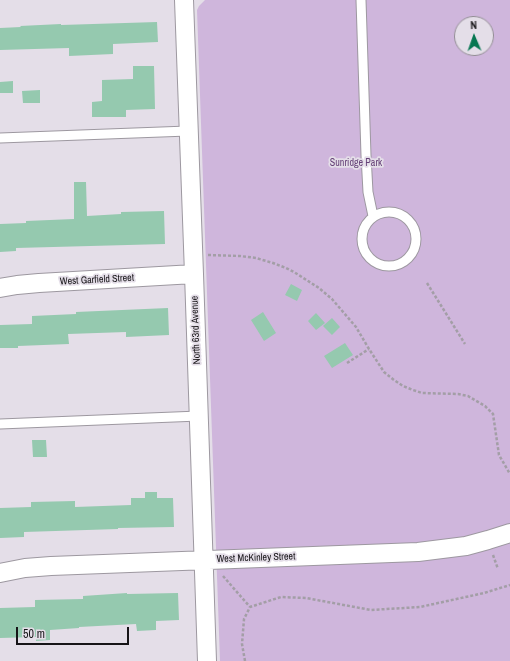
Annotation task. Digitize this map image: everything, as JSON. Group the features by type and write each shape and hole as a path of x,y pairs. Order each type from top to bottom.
{"street":[{"name":"North 63rd Avenue","path":"184,0 207,661"},
{"name":"West Garfield Street","path":"0,288 39,283 194,274"},
{"name":"West McKinley Street","path":"0,573 25,568 51,566 418,552 466,546 510,533"}],"lane":[{"path":"361,0 368,192 373,216"},
{"path":"0,138 188,131"},
{"path":"390,212 406,218 412,224 416,241 410,257 404,262 395,266 385,266 376,264 368,258 363,250 361,241 362,231 366,223 373,216 390,212"},
{"path":"0,424 199,416"}],"path":[{"path":"208,255 256,258 279,265 294,272 319,288 332,299 356,327 384,372 403,386 422,393 458,394 468,396 485,406 493,414 499,455 510,474"},
{"path":"427,284 464,344"},
{"path":"347,362 369,350"},
{"path":"492,553 498,569"},
{"path":"223,576 250,607"},
{"path":"246,661 242,644 243,625 244,619 250,607 281,597 306,598 371,610 420,607 484,593 510,585"}],"green space":[{"name":"Sunridge Park","path":"205,0 510,0 510,661 220,661 197,10"}],"building":[{"path":"157,22 158,42 113,44 113,54 69,56 69,48 0,50 0,28 61,24"},
{"path":"133,66 154,66 155,109 126,110 126,117 92,117 92,102 102,101 102,80 133,79"},
{"path":"13,81 13,93 0,93 0,82"},
{"path":"40,90 40,103 23,103 22,91"},
{"path":"74,182 86,182 87,216 121,214 121,212 164,211 165,244 16,248 16,251 0,252 0,224 26,223 26,221 74,219"},
{"path":"291,284 302,290 297,301 285,295"},
{"path":"168,308 169,335 126,337 126,332 68,334 69,344 0,348 0,325 32,324 32,316 76,314 76,312"},
{"path":"263,312 276,333 264,341 251,320"},
{"path":"316,313 325,323 316,330 308,321"},
{"path":"332,318 340,327 332,335 323,326"},
{"path":"345,343 353,355 332,368 324,356"},
{"path":"32,440 46,440 47,457 33,457"},
{"path":"145,492 157,492 157,498 173,498 174,527 24,532 24,537 0,538 0,508 31,507 31,502 75,501 75,507 131,505 131,498 145,498"},
{"path":"127,593 178,593 179,620 156,621 156,630 137,631 136,624 50,630 50,640 36,641 36,637 0,638 0,608 35,607 35,600 83,599 83,596"}]}
